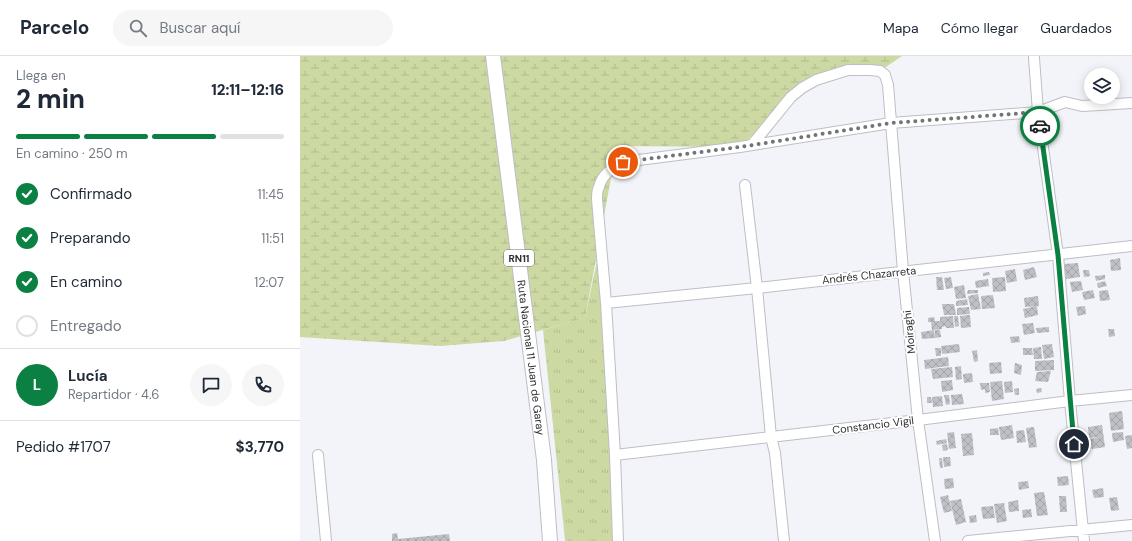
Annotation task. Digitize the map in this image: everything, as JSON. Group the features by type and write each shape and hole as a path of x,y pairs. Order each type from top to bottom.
{"highway":[{"name":"Ruta Nacional 11 Juan de Garay","path":"493,56 544,460 550,541"},
{"path":"547,541 548,517"}],"street":[{"path":"1034,58 1038,112 1058,255 1070,401 1084,541"},
{"name":"Moiraghi","path":"752,145 791,97 802,88 816,80 848,70 880,71 885,76 888,85 903,271 918,420 935,541"},
{"path":"618,541 615,455 606,303 597,200 598,186 611,169 623,162 752,145 891,123 1038,112 1065,102 1082,106 1132,103"},
{"path":"745,185 757,288 771,437 775,454 784,541"},
{"name":"Andrés Chazarreta","path":"606,303 757,288 1132,246"},
{"name":"Constancio Vigil","path":"615,455 1132,395"},
{"path":"318,455 326,541"},
{"path":"968,541 1132,525"}],"green space":[{"path":"300,56 902,56 880,71 848,70 802,88 740,147 617,146 585,318 504,341 440,346 300,337"},
{"path":"601,242 618,541 566,541 543,330 585,318"}],"building":[{"path":"1120,258 1121,270 1111,271 1110,260"},
{"path":"1078,263 1080,277 1066,279 1064,264"},
{"path":"1034,267 1037,277 1025,280 1023,270"},
{"path":"1015,269 1017,281 1007,283 1005,271"},
{"path":"1083,270 1089,270 1090,276 1084,277"},
{"path":"989,272 990,275 983,276 983,273"},
{"path":"1105,275 1105,279 1096,281 1095,276"},
{"path":"936,277 942,277 944,290 937,290"},
{"path":"951,277 953,288 946,289 944,278"},
{"path":"1005,277 1006,291 993,292 992,278"},
{"path":"988,279 989,286 976,288 975,281"},
{"path":"1081,281 1083,290 1072,292 1070,282"},
{"path":"1105,281 1107,286 1098,288 1097,283"},
{"path":"964,285 966,298 956,299 954,287"},
{"path":"968,290 978,290 978,293 967,294"},
{"path":"1093,290 1095,298 1084,300 1082,292"},
{"path":"1108,290 1110,300 1100,301 1099,291"},
{"path":"978,294 981,309 971,310 968,296"},
{"path":"993,295 995,308 982,309 981,296"},
{"path":"1038,296 1039,306 1025,307 1024,298"},
{"path":"967,299 968,305 956,306 956,301"},
{"path":"942,304 954,304 956,315 944,315"},
{"path":"1037,306 1038,315 1025,318 1023,309"},
{"path":"1085,306 1086,314 1078,316 1076,307"},
{"path":"969,307 970,314 957,315 957,308"},
{"path":"970,315 971,327 961,328 960,316"},
{"path":"953,316 954,328 946,328 946,326 942,327 942,329 932,330 931,322 928,322 928,318 934,317 935,321 940,321 940,317"},
{"path":"954,316 958,316 959,326 955,327"},
{"path":"1033,323 1035,333 1024,335 1022,324"},
{"path":"1049,327 1049,332 1037,333 1036,328"},
{"path":"1108,329 1114,329 1115,336 1109,337"},
{"path":"934,330 935,338 922,339 921,332"},
{"path":"935,330 940,330 941,337 935,338"},
{"path":"1019,336 1020,342 1011,343 1010,337"},
{"path":"959,344 960,352 942,354 941,346"},
{"path":"1052,344 1054,357 1044,359 1042,345"},
{"path":"1041,347 1042,359 1034,359 1033,348"},
{"path":"935,348 941,348 941,356 936,356"},
{"path":"1023,348 1032,348 1033,355 1023,355"},
{"path":"977,350 978,361 974,362 972,351"},
{"path":"948,357 949,366 925,369 924,360"},
{"path":"1054,360 1054,370 1035,371 1035,361"},
{"path":"1001,362 1002,373 990,374 989,363"},
{"path":"1015,363 1022,365 1021,375 1014,373"},
{"path":"961,366 962,379 956,380 955,367"},
{"path":"952,367 953,377 933,379 931,369"},
{"path":"1051,371 1048,382 1035,381 1037,372"},
{"path":"972,373 973,382 964,383 963,374"},
{"path":"952,380 953,390 942,392 941,381"},
{"path":"1002,381 1004,399 992,401 990,382"},
{"path":"1012,381 1013,392 1005,393 1004,382"},
{"path":"980,383 989,383 990,392 985,393 985,389 981,390"},
{"path":"1019,388 1019,395 1015,395 1014,389"},
{"path":"1041,388 1042,392 1037,393 1036,389"},
{"path":"962,394 964,404 952,405 951,395"},
{"path":"944,395 949,395 950,404 946,405"},
{"path":"942,396 943,406 933,407 932,397"},
{"path":"927,397 931,397 932,403 927,403"},
{"path":"1122,411 1124,429 1111,431 1109,413"},
{"path":"1012,425 1014,438 1001,440 999,427"},
{"path":"1102,425 1105,447 1092,449 1090,439 1100,437 1089,438 1088,427"},
{"path":"1034,427 1037,447 1029,448 1026,428"},
{"path":"998,428 999,435 990,435 990,429"},
{"path":"1024,430 1026,442 1017,443 1016,431"},
{"path":"954,432 956,448 949,449 947,433"},
{"path":"1123,432 1124,440 1113,442 1112,433"},
{"path":"972,433 974,455 963,456 961,434"},
{"path":"1132,435 1132,448 1127,449 1125,436"},
{"path":"946,439 947,443 937,445 936,441"},
{"path":"947,444 948,450 943,451 942,445"},
{"path":"943,457 950,457 951,466 944,467"},
{"path":"939,458 942,458 943,468 940,468"},
{"path":"1068,476 1069,485 1058,486 1057,477"},
{"path":"953,478 954,488 945,489 944,479"},
{"path":"1028,481 1029,488 1019,490 1018,482"},
{"path":"1103,488 1104,497 1094,498 1092,490"},
{"path":"1044,492 1048,515 1037,516 1034,493"},
{"path":"948,495 952,511 944,513 940,497"},
{"path":"1059,496 1066,496 1067,512 1060,512"},
{"path":"1117,497 1119,510 1111,511 1109,498"},
{"path":"961,499 966,522 956,525 950,501"},
{"path":"1018,500 1019,511 1009,512 1008,502"},
{"path":"1004,503 1007,521 997,523 994,504"},
{"path":"993,506 995,518 983,519 981,507"},
{"path":"1031,509 1032,517 1023,518 1022,510"},
{"path":"976,515 977,522 970,523 969,516"},
{"path":"397,533 398,539 449,534 450,541 392,541 392,534"}],"way so far":[{"path":"623,162 740,147 891,123 1038,112 1040,126"}],"route":[{"path":"1040,126 1058,255 1074,444"}]}
